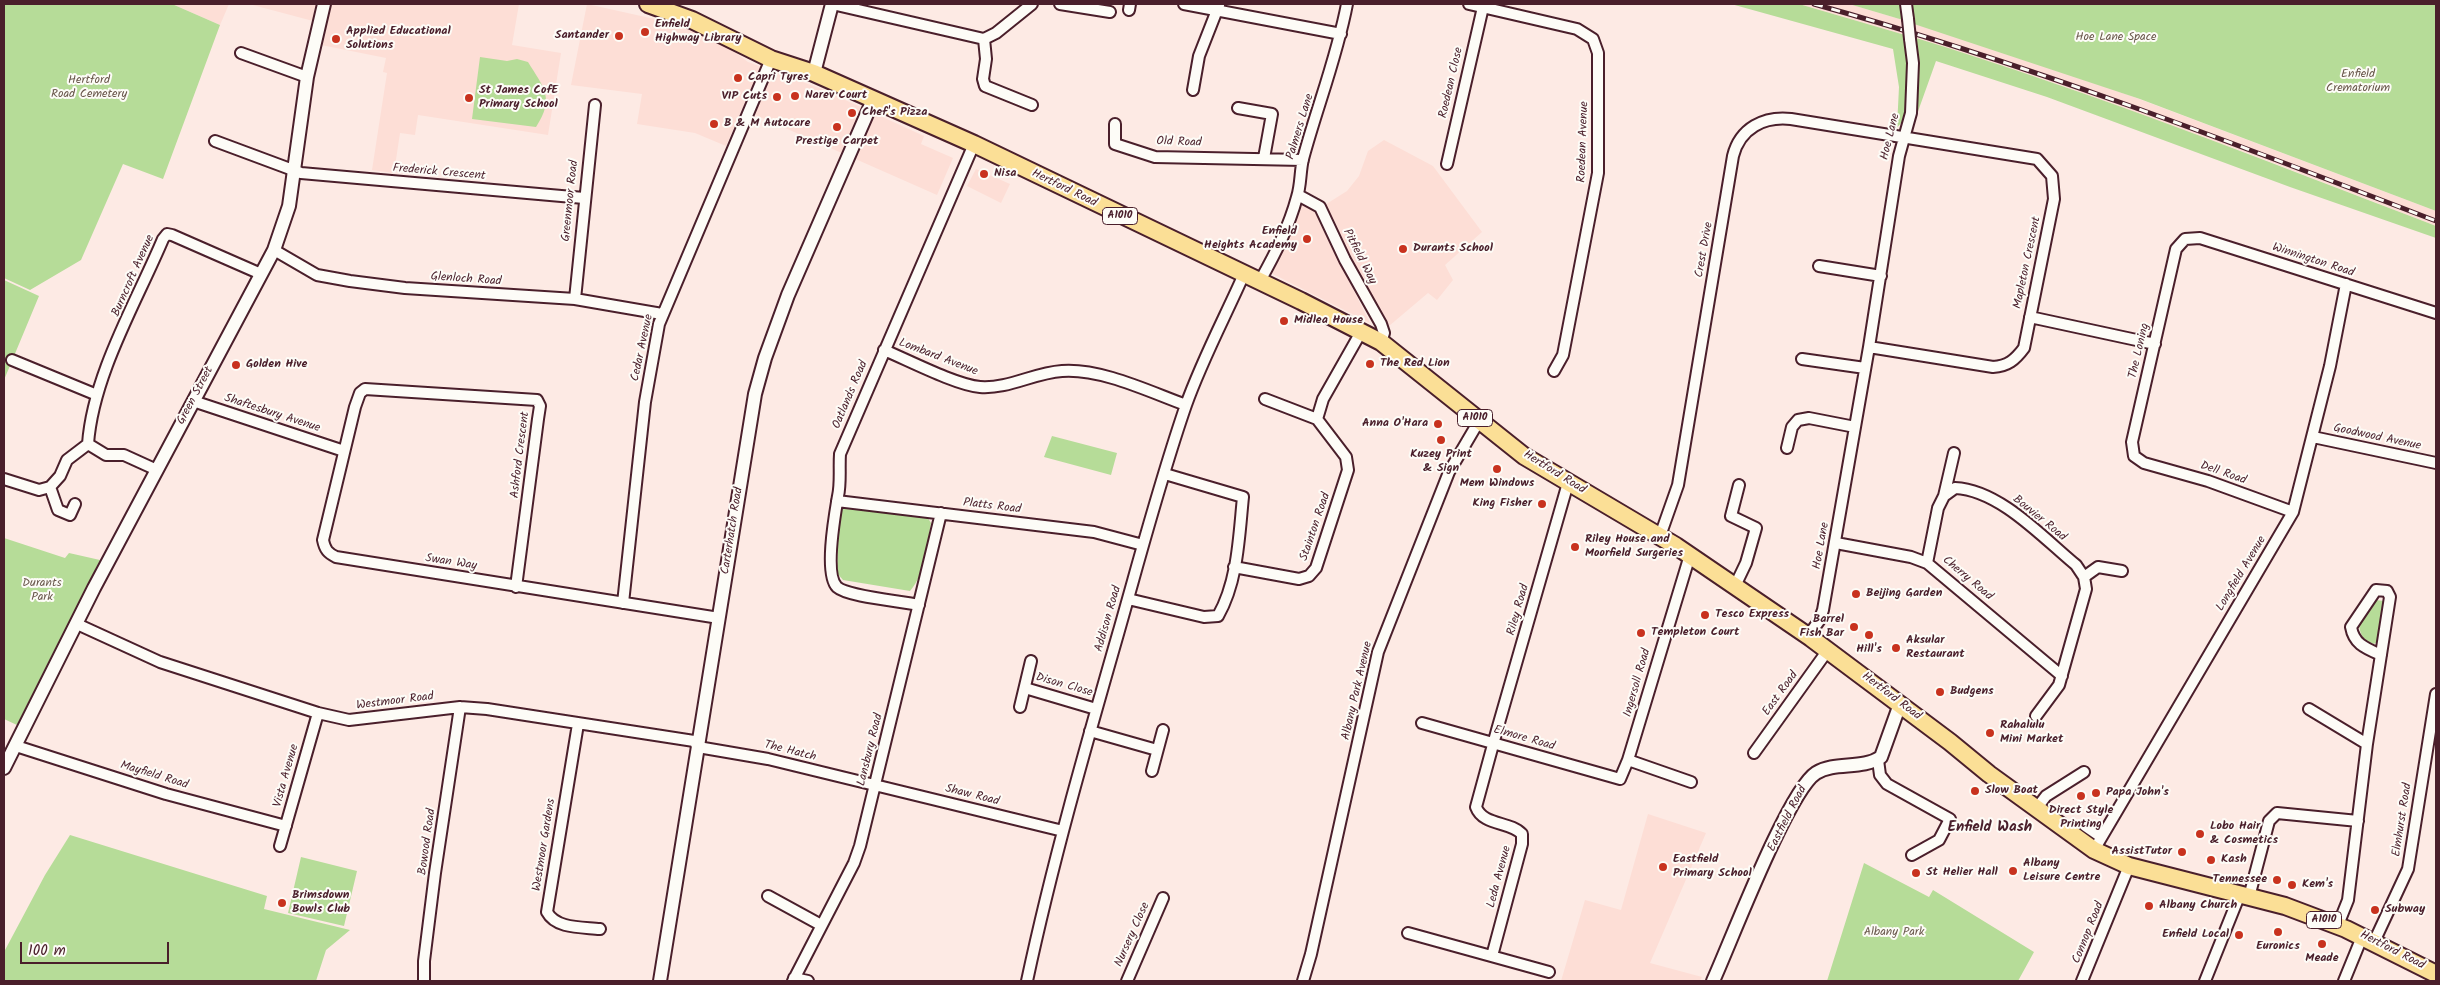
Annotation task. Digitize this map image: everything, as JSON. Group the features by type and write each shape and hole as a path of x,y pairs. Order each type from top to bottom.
{"main road":[{"name":"Hertford Road","path":"648,4 721,32 771,59 814,73 974,144 1177,244 1260,281 1380,342 1524,456 1660,536 1736,586 1828,650 2036,809 2098,843 2129,866 2285,906 2338,926 2436,974"}],"street":[{"name":"Green Street","path":"4,768 157,470 274,250 289,206 307,77 324,4"},
{"path":"814,73 832,4 876,8 984,39 996,34 1032,4"},
{"path":"1060,4 1110,12"},
{"path":"1184,4 1219,6 1341,34"},
{"name":"Palmers Lane","path":"1260,281 1286,232 1298,195 1303,160 1341,34 1347,4"},
{"name":"Roedean Avenue","path":"1469,4 1577,29 1593,38 1598,53 1598,173 1562,355 1554,371"},
{"name":"Hoe Lane","path":"1808,636 1819,621 1823,610 1881,276 1898,156 1911,113 1913,82 1906,4"},
{"path":"1193,90 1199,56 1219,6"},
{"name":"Roedean Close","path":"1447,164 1483,7"},
{"path":"984,39 986,58 983,79 985,86 1032,105"},
{"path":"242,53 307,77"},
{"name":"Cedar Avenue","path":"623,603 645,402 662,314 771,59"},
{"name":"Carterhatch Road","path":"660,981 749,428 765,358 788,295 873,100"},
{"name":"Greenmoor Road","path":"574,299 595,106"},
{"path":"1238,108 1272,114 1264,158"},
{"name":"Crest Drive","path":"1660,536 1678,485 1733,156 1738,142 1754,125 1778,117 1905,138"},
{"name":"Old Road","path":"1115,124 1116,144 1155,156 1303,160"},
{"name":"Mapleton Crescent","path":"1869,347 1993,367 2004,366 2016,359 2024,348 2054,199 2052,176 2037,159 1978,148 1905,138"},
{"name":"Frederick Crescent","path":"215,141 293,170 337,177 584,198"},
{"name":"Oatlands Road","path":"920,605 848,593 837,587 832,577 834,511 837,501 840,454 974,144"},
{"name":"Pitfield Way","path":"1298,195 1320,207 1345,260 1381,324 1384,333 1380,342"},
{"name":"Burncroft Avenue","path":"88,444 90,420 97,395 124,328 166,234 183,239 261,274"},
{"name":"Winnington Road","path":"2182,241 2200,238 2436,313"},
{"name":"The Loning","path":"2144,463 2134,456 2132,442 2174,257 2182,241"},
{"name":"Glenloch Road","path":"274,250 317,275 350,281 405,288 574,299 662,314"},
{"path":"1819,266 1881,276"},
{"name":"Addison Road","path":"1027,981 1042,908 1096,709 1186,405 1244,274"},
{"name":"Longfield Avenue","path":"2098,843 2293,512 2313,437 2346,284"},
{"path":"2030,317 2155,344"},
{"path":"1265,399 1317,419 1323,400 1361,332"},
{"name":"Lombard Avenue","path":"884,350 962,383 979,387 1009,385 1054,372 1086,372 1186,405"},
{"path":"1802,359 1865,368"},
{"path":"12,360 97,395"},
{"name":"Ashford Crescent","path":"355,407 360,394 365,389 373,388 537,400 540,406 516,587"},
{"name":"Shaftesbury Avenue","path":"193,401 344,451"},
{"name":"Swan Way","path":"355,407 323,540 324,548 329,553 336,557 516,587 719,618"},
{"path":"1787,448 1792,427 1798,420 1809,418 1855,427"},
{"name":"Stainton Road","path":"1234,567 1299,579 1309,576 1316,568 1348,470 1346,457 1317,419"},
{"name":"Albany Park Avenue","path":"1303,981 1311,954 1378,652 1449,472 1479,421"},
{"name":"Goodwood Avenue","path":"2313,437 2436,463"},
{"path":"4,479 39,490 50,487 60,476 67,460 88,444 106,455 124,455 157,470"},
{"path":"1928,562 1938,508 1944,496 1954,453"},
{"name":"Dell Road","path":"2144,463 2208,482 2293,512"},
{"path":"1128,599 1204,617 1218,616 1227,600 1234,567 1243,497 1165,474"},
{"name":"Riley Road","path":"1494,744 1568,483"},
{"path":"1736,586 1746,563 1756,528 1732,516 1739,485"},
{"path":"50,487 58,510 70,515 75,504"},
{"name":"Bouvier Road","path":"1944,496 1955,488 1991,498 2076,565 2084,577"},
{"name":"Platts Road","path":"837,501 1094,532 1144,545"},
{"name":"Lansbury Road","path":"794,980 854,863 920,605 941,513"},
{"name":"Cherry Road","path":"1836,543 1928,562 2062,676"},
{"name":"Ingersoll Road","path":"1620,779 1628,760 1690,555"},
{"path":"2036,716 2059,685 2086,589 2084,577 2098,566 2122,571"},
{"path":"2338,926 2348,900 2366,744 2381,655 2390,597 2387,591 2376,590 2351,626 2353,638 2360,645 2381,655"},
{"name":"Westmoor Road","path":"77,624 160,662 318,713 349,720 460,707 488,709 694,741 698,746"},
{"name":"East Road","path":"1754,753 1828,650"},
{"name":"Dison Close","path":"1020,707 1031,661"},
{"name":"Dison Close","path":"1025,688 1096,709"},
{"name":"Elmhurst Road","path":"2344,981 2408,870 2436,694"},
{"path":"1900,704 1884,751 1878,760 1880,775 1887,784 1950,819 1940,840 1912,854"},
{"name":"Bowood Road","path":"424,981 424,962 460,707"},
{"path":"2309,709 2366,744"},
{"name":"Vista Avenue","path":"280,846 318,713"},
{"name":"Elmore Road","path":"1422,723 1620,779"},
{"name":"Westmoor Gardens","path":"578,724 547,912 554,921 562,924 600,929"},
{"path":"1152,771 1163,730"},
{"path":"1090,731 1157,750"},
{"name":"Leda Avenue","path":"1492,956 1522,839 1522,834 1517,828 1484,818 1478,813 1476,808 1494,744"},
{"name":"Mayfield Road","path":"16,746 166,794 286,826"},
{"name":"The Hatch","path":"698,746 768,759 875,785"},
{"path":"1628,760 1691,782"},
{"name":"Eastfield Road","path":"1713,981 1781,826 1806,783 1822,770 1871,763 1878,760"},
{"path":"2036,809 2046,796 2084,772"},
{"name":"Shaw Road","path":"875,785 1063,831"},
{"path":"2205,981 2245,895 2269,821 2277,813 2358,821"},
{"path":"2086,826 2098,843"},
{"name":"Connop Road","path":"2082,981 2129,866"},
{"path":"768,896 821,925"},
{"name":"Nursery Close","path":"1126,981 1163,898"},
{"path":"1408,933 1549,972"},
{"path":"794,980 808,981"}],"shaded area":[{"path":"172,4 229,4 220,25"},
{"path":"249,4 317,4 313,21"},
{"path":"330,4 519,4 512,45 561,53 548,135 418,115 415,135 400,133 394,173 372,170 387,73 383,72 386,58 321,45"},
{"path":"587,4 686,26 728,47 748,62 819,88 924,136 921,144 953,158 937,195 742,109 726,146 695,133 637,124 642,94 571,85"},
{"path":"1799,4 1849,4 1941,31 2094,82 2436,211 2436,226 2255,156 2057,84 1930,43"},
{"name":"Durants School","path":"1384,140 1433,166 1482,232 1445,265 1453,280 1437,300 1428,293 1389,326 1320,208 1347,191 1359,176 1368,151"},
{"path":"976,169 1010,184 1001,203 967,186"},
{"name":"Enfield Heights Academy","path":"1302,202 1311,205 1370,323 1271,273"},
{"name":"Eastfield Primary School","path":"1648,814 1706,833 1650,963 1702,977 1700,981 1561,981 1585,900 1621,910"}],"green space":[{"name":"Hertford Road Cemetery","path":"4,4 172,4 220,25 163,179 123,164 81,260 30,290 4,278"},
{"path":"1731,4 1799,4 1905,35 1907,98 1906,111 1902,121 1897,127 1899,87 1893,49"},
{"path":"1849,4 1900,4 1903,20"},
{"name":"Enfield Crematorium","path":"1912,4 2436,4 2436,211 2140,99 1914,24"},
{"path":"1916,38 2113,104 2436,226 2436,238 2290,187 2047,97 1936,61 1916,117 1919,72"},
{"path":"480,57 507,61 517,59 528,62 543,86 546,101 542,117 536,127 472,119"},
{"path":"4,280 39,296 4,380"},
{"path":"1052,436 1117,453 1111,475 1044,457"},
{"path":"844,505 926,515 931,523 925,559 919,577 910,591 843,580 837,573 839,509"},
{"name":"Durants Park","path":"4,538 65,558 69,553 100,560 17,725 4,719"},
{"path":"2376,600 2384,601 2377,642 2374,644 2364,638 2359,626"},
{"path":"70,835 267,896 264,909 350,930 326,950 316,981 4,981 4,952 45,875"},
{"path":"301,857 357,871 344,926 288,913"},
{"name":"Albany Park","path":"1864,863 1929,897 1933,890 2034,952 2018,981 1827,981"}],"railway":[{"path":"1814,4 1972,52 2128,105 2436,221"}],"place":[{"name":"Enfield Highway Library","path":"645,32"},
{"name":"Santander","path":"619,36"},
{"name":"Applied Educational Solutions","path":"336,39"},
{"name":"Capri Tyres","path":"738,78"},
{"name":"Narev Court","path":"795,96"},
{"name":"VIP Cuts","path":"777,97"},
{"name":"St James CofE Primary School","path":"469,98"},
{"name":"Chef's Pizza","path":"852,113"},
{"name":"B & M Autocare","path":"714,124"},
{"name":"Prestige Carpet","path":"837,127"},
{"name":"Nisa","path":"984,174"},
{"name":"Enfield Heights Academy","path":"1307,239"},
{"name":"Durants School","path":"1403,249"},
{"name":"Midlea House","path":"1284,321"},
{"name":"The Red Lion","path":"1370,364"},
{"name":"Golden Hive","path":"236,365"},
{"name":"Anna O'Hara","path":"1438,424"},
{"name":"Kuzey Print & Sign","path":"1441,440"},
{"name":"Mem Windows","path":"1497,469"},
{"name":"King Fisher","path":"1542,504"},
{"name":"Riley House and Moorfield Surgeries","path":"1575,547"},
{"name":"Beijing Garden","path":"1856,594"},
{"name":"Tesco Express","path":"1705,615"},
{"name":"Barrel Fish Bar","path":"1854,627"},
{"name":"Templeton Court","path":"1641,633"},
{"name":"Hill's","path":"1869,635"},
{"name":"Aksular Restaurant","path":"1896,648"},
{"name":"Budgens","path":"1940,692"},
{"name":"Rahalulu Mini Market","path":"1990,733"},
{"name":"Slow Boat","path":"1975,791"},
{"name":"Papa John's","path":"2096,793"},
{"name":"Direct Style Printing","path":"2081,796"},
{"name":"Lobo Hair & Cosmetics","path":"2200,834"},
{"name":"AssistTutor","path":"2182,852"},
{"name":"Kash","path":"2211,860"},
{"name":"Eastfield Primary School","path":"1663,867"},
{"name":"Albany Leisure Centre","path":"2013,871"},
{"name":"St Helier Hall","path":"1916,873"},
{"name":"Tennessee","path":"2277,880"},
{"name":"Kem's","path":"2292,885"},
{"name":"Brimsdown Bowls Club","path":"282,903"},
{"name":"Albany Church","path":"2149,906"},
{"name":"Subway","path":"2375,910"},
{"name":"Euronics","path":"2278,932"},
{"name":"Enfield Local","path":"2239,935"},
{"name":"Meade","path":"2322,944"}],"district":[{"name":"Enfield Wash","path":"1990,828"}],"park label":[{"name":"Hoe Lane Space","path":"2116,38"}]}
